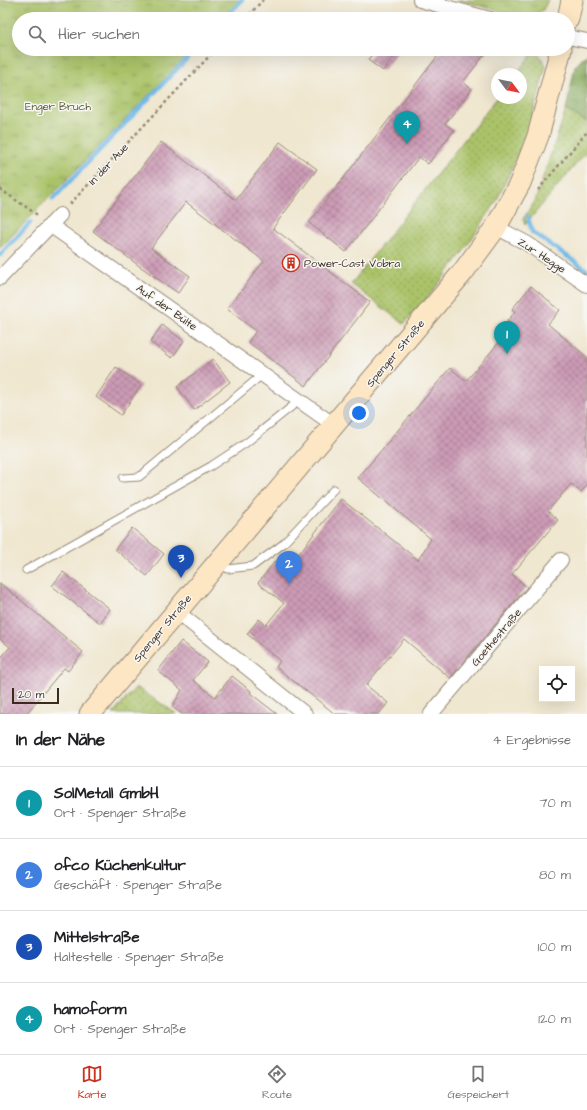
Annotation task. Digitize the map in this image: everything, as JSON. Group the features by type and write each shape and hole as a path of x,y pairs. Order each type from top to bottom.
{"street":[{"path":"420,0 464,12"},
{"path":"569,12 572,0"},
{"path":"575,38 587,41"},
{"name":"Spenger Straße","path":"90,714 463,272 496,227 520,183 538,136 559,56"},
{"path":"0,278 55,220"},
{"name":"Auf der Bülte","path":"55,220 334,425"},
{"name":"Zur Hegge","path":"496,227 528,244 587,284"},
{"name":"Goethestraße","path":"431,714 561,560"},
{"path":"176,612 305,714"}],"lane":[{"path":"123,478 139,476 264,374"},
{"path":"26,570 211,466 246,443 300,400"},
{"path":"217,563 228,569 253,566 283,544 334,489"}],"path":[{"path":"251,12 262,0"},
{"name":"In der Aue","path":"55,220 209,56"},
{"path":"535,193 587,132"},
{"path":"0,189 55,220"}],"green space":[{"name":"Enger Bruch","path":"0,0 241,0 230,12 12,12 12,56 187,56 0,248"},
{"path":"458,0 548,0 543,10 540,12 503,12"},
{"path":"586,55 587,122 566,110 575,66"},
{"path":"530,56 540,56 546,66 527,136 496,202 463,252 430,295 404,324 351,284 492,104 527,104 527,68 521,68"},
{"path":"566,110 587,122 587,151 525,225 523,219 535,201"},
{"path":"136,687 177,714 113,714"}],"building":[{"path":"371,56 395,56 383,71 368,60"},
{"path":"438,56 483,56 463,82 472,89 445,124 454,130 428,164 419,157 346,252 309,223"},
{"name":"Power-Cast Vobra","path":"161,142 236,200 280,142 317,169 273,228 370,302 306,386 248,342 256,331 227,309 264,261 186,202 151,248 190,276 178,293 93,231"},
{"path":"531,286 560,310 548,324 587,357 587,485 581,492 571,484 548,511 558,520 512,574 527,587 450,678 404,639 366,685 388,703 379,714 335,714 276,667 280,661 247,634 259,619 266,625 284,603 258,583 275,561 281,566 286,561 290,565 341,499 418,560 431,539 358,478 450,368 466,381 513,326 507,321 515,312 512,309"},
{"path":"162,325 184,341 172,358 150,342"},
{"path":"213,359 230,382 194,410 177,387"},
{"path":"116,367 141,385 121,415 96,397"},
{"path":"132,528 164,554 147,576 115,549"},
{"path":"63,572 110,609 100,623 52,586"},
{"path":"0,583 83,652 68,671 64,668 26,714 0,714 0,659 10,647 0,639"},
{"path":"181,641 208,662 193,680 215,697 232,676 251,691 250,693 277,714 182,714 172,707 182,690 158,671"}],"waterway":[{"path":"231,12 242,0"},
{"path":"53,199 189,56"},
{"path":"528,217 532,232 587,270"},
{"path":"0,255 30,223"}],"place":[{"name":"hamoform","path":"407,144"},
{"name":"Power-Cast Vobra","path":"291,263"},
{"name":"SolMetall GmbH","path":"507,354"},
{"name":"Mittelstraße","path":"181,578"},
{"name":"ofco Küchenkultur","path":"289,584"}]}
